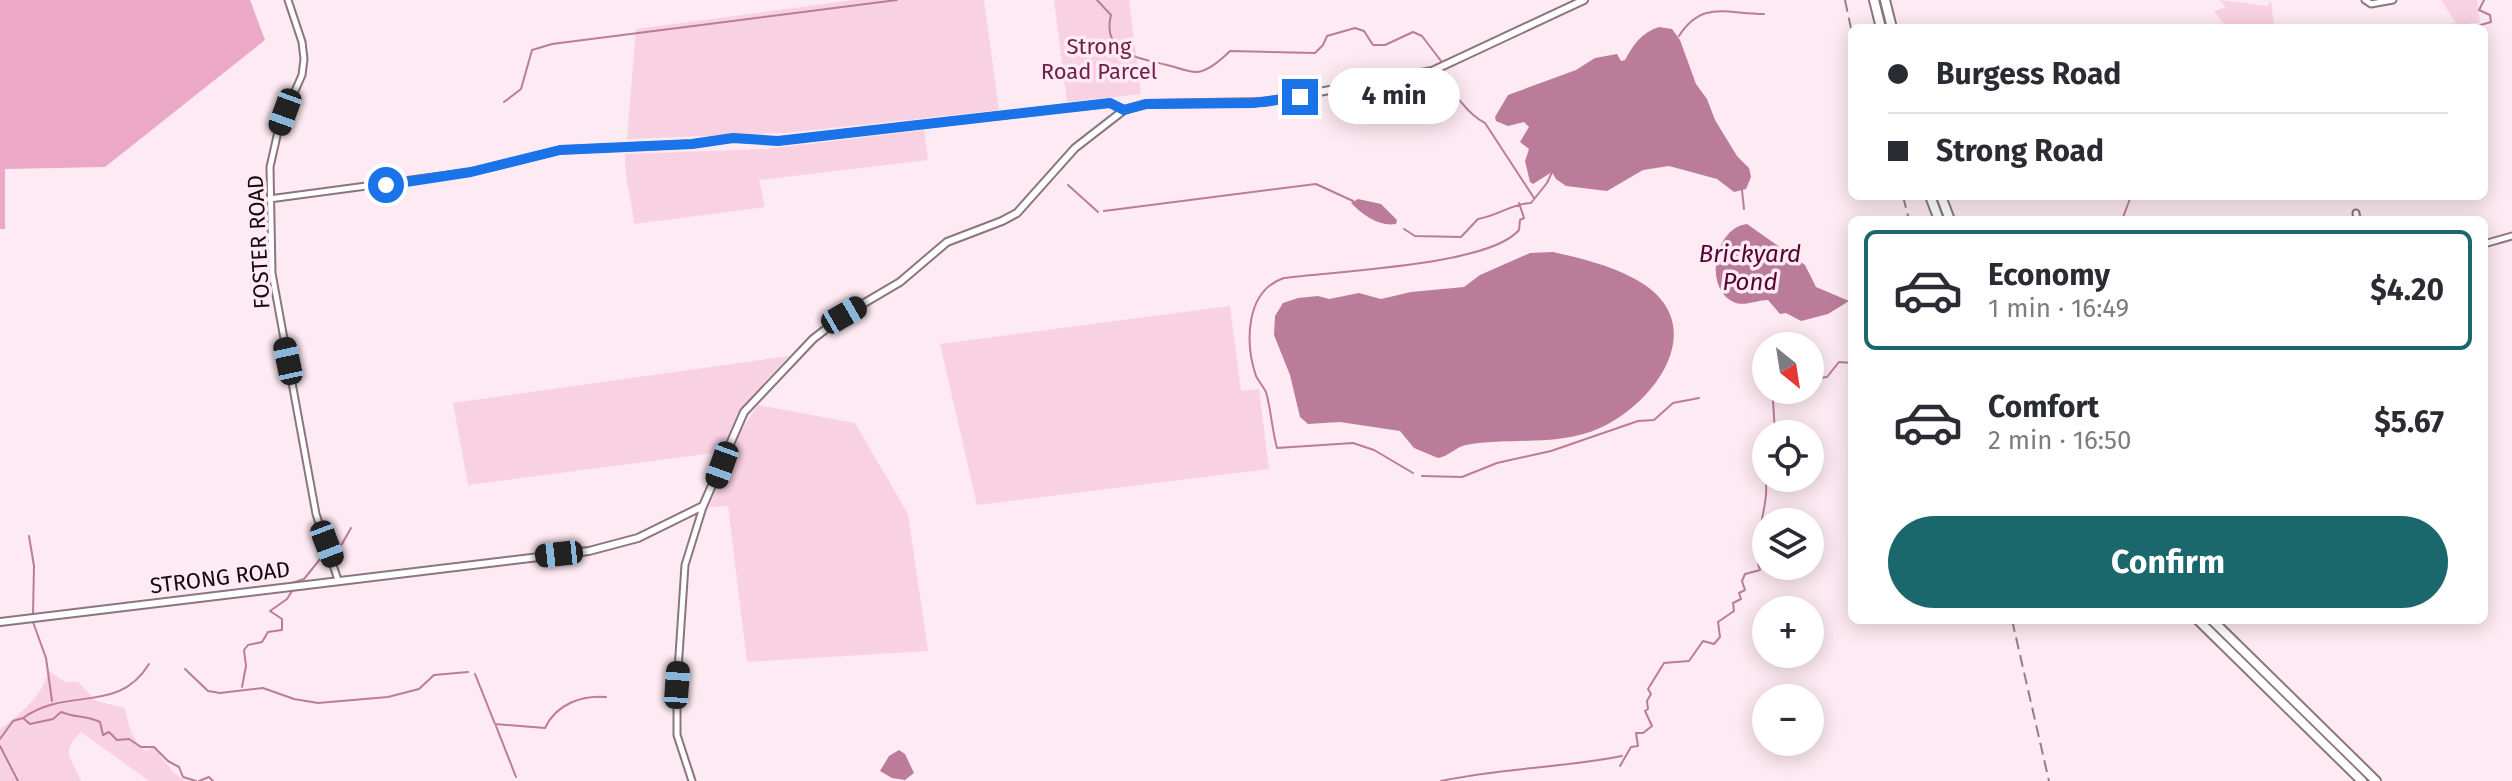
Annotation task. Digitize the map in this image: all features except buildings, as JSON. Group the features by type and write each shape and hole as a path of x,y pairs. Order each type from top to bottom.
{"highway":[{"path":"1874,0 1880,24"},
{"path":"1885,0 1891,24"},
{"path":"2203,624 2376,781"},
{"path":"2216,624 2362,781"}],"street":[{"name":"FOSTER ROAD","path":"288,0 302,42 304,66 276,139 270,167 269,199 277,311 316,514 338,580"},
{"path":"692,781 677,735 685,565 703,506 744,412 813,339 844,315 900,282 947,242 1017,213 1075,148 1124,110 1146,104 1265,102 1432,71 1584,0"},
{"path":"2365,0 2371,4 2393,0"},
{"path":"269,199 471,172 535,155 579,148 692,144 733,138 778,141 1110,103 1124,110"},
{"path":"2488,243 2512,236"},
{"name":"STRONG ROAD","path":"0,622 605,549 638,538 703,506"}],"green space":[{"path":"853,0 984,0 999,110 785,133 627,139 636,29"},
{"name":"Strong Road Parcel","path":"1054,0 1129,0 1141,94 1067,102"},
{"path":"2219,0 2268,6 2271,0 2274,24 2224,24 2214,11 2226,7"},
{"path":"2441,0 2477,0 2480,23 2448,24 2456,23"},
{"path":"924,130 928,160 759,180 765,207 634,224 625,154 767,149"},
{"path":"1230,306 1241,391 1259,389 1269,469 977,505 940,344"},
{"path":"789,356 739,410 721,452 468,485 453,403"},
{"path":"758,405 855,423 908,514 928,651 747,662 728,506 709,507 740,432"},
{"path":"48,670 65,682 78,682 96,701 125,708 137,742 146,751 154,747 174,773 185,781 149,781 81,732 70,745 69,756 81,781 0,781 0,729 37,695"}],"shaded area":[{"path":"0,0 250,0 265,40 105,167 5,169 5,229 0,229"}],"water":[{"path":"1659,27 1672,29 1680,40 1696,84 1707,99 1715,120 1737,156 1749,168 1751,177 1746,189 1734,192 1717,179 1669,166 1643,170 1607,191 1566,186 1552,172 1533,184 1530,182 1525,161 1529,149 1520,142 1529,127 1524,122 1508,126 1496,121 1495,117 1508,95 1576,70 1595,58 1617,54 1621,61 1625,60 1639,40"},
{"path":"1358,199 1381,204 1397,220 1396,224 1383,224 1366,216 1351,203"},
{"name":"Brickyard Pond","path":"1747,224 1805,265 1816,287 1848,302 1828,314 1801,321 1786,313 1780,314 1768,300 1740,304 1726,297 1719,287 1716,261 1726,236 1735,228"},
{"path":"1553,252 1600,264 1635,279 1664,303 1673,323 1673,344 1666,365 1654,385 1620,417 1600,428 1567,438 1466,445 1438,458 1414,448 1400,431 1340,422 1308,424 1300,417 1290,375 1274,335 1275,316 1283,303 1298,298 1318,296 1329,299 1359,293 1381,299 1411,292 1464,287 1480,275 1530,253"},
{"path":"899,750 905,754 914,773 905,780 892,778 880,771 889,756"}],"waterway":[{"path":"504,102 521,89 532,50 552,44 897,0"},
{"path":"1097,0 1111,15 1109,28 1117,46 1134,56 1191,72 1207,69 1230,51 1315,53 1327,36 1355,28 1364,31 1373,45 1385,45 1413,32 1422,36 1441,61"},
{"path":"2484,0 2479,10 2490,15 2491,22 2484,24"},
{"path":"1679,36 1697,17 1706,13 1764,14"},
{"path":"1448,74 1456,95 1467,109 1485,123 1534,198"},
{"path":"1404,229 1415,236 1461,237 1478,219 1531,203 1553,170"},
{"path":"1104,211 1316,184 1353,201"},
{"path":"1068,185 1098,212"},
{"path":"1742,190 1744,209"},
{"path":"2124,216 2130,200"},
{"path":"1413,473 1374,450 1353,443 1277,448 1266,392 1252,363 1250,334 1255,306 1271,285 1284,278 1409,265 1477,252 1502,242 1519,230 1520,220 1524,218 1519,203"},
{"path":"1824,377 1839,362 1848,363"},
{"path":"1422,476 1462,477 1497,463 1551,451 1638,421 1654,420 1673,403 1699,398"},
{"path":"1773,404 1774,420"},
{"path":"1764,508 1766,492"},
{"path":"333,549 342,544 351,528"},
{"path":"29,536 34,566 33,614"},
{"path":"292,583 304,579 325,553"},
{"path":"1620,766 1631,747 1638,746 1636,733 1643,733 1652,726 1645,711 1651,694 1648,689 1664,663 1689,661 1703,641 1714,644 1720,637 1718,622 1734,611 1733,603 1741,599 1739,593 1745,590 1742,581 1745,574 1752,572"},
{"path":"242,687 246,666 244,650 248,645 262,642 268,632 282,630 282,619 270,611 287,599 292,591"},
{"path":"33,622 46,658 52,701"},
{"path":"23,718 57,703 107,695 122,689 136,680 149,664"},
{"path":"185,669 208,691 220,693 263,688 294,699 318,703 388,697 419,689 434,675 468,672"},
{"path":"475,674 495,724 545,728 563,707 579,700 606,697"},
{"path":"0,739 13,721 23,718 30,724 53,719 61,712 90,718 100,722 103,735 109,732 117,740 129,739 141,747 154,747 179,767 183,777 196,781"},
{"path":"496,726 516,777"},
{"path":"0,746 18,781"},
{"path":"1441,781 1622,756"},
{"path":"199,781 209,777 213,781"}],"railway":[{"path":"1845,0 1850,24"},
{"path":"1904,200 1908,216"},
{"path":"2013,624 2049,781"}],"route":[{"path":"386,185 471,172 546,152 579,148 692,144 733,138 778,141 1110,103 1124,110 1146,104 1253,103 1300,97"}]}
